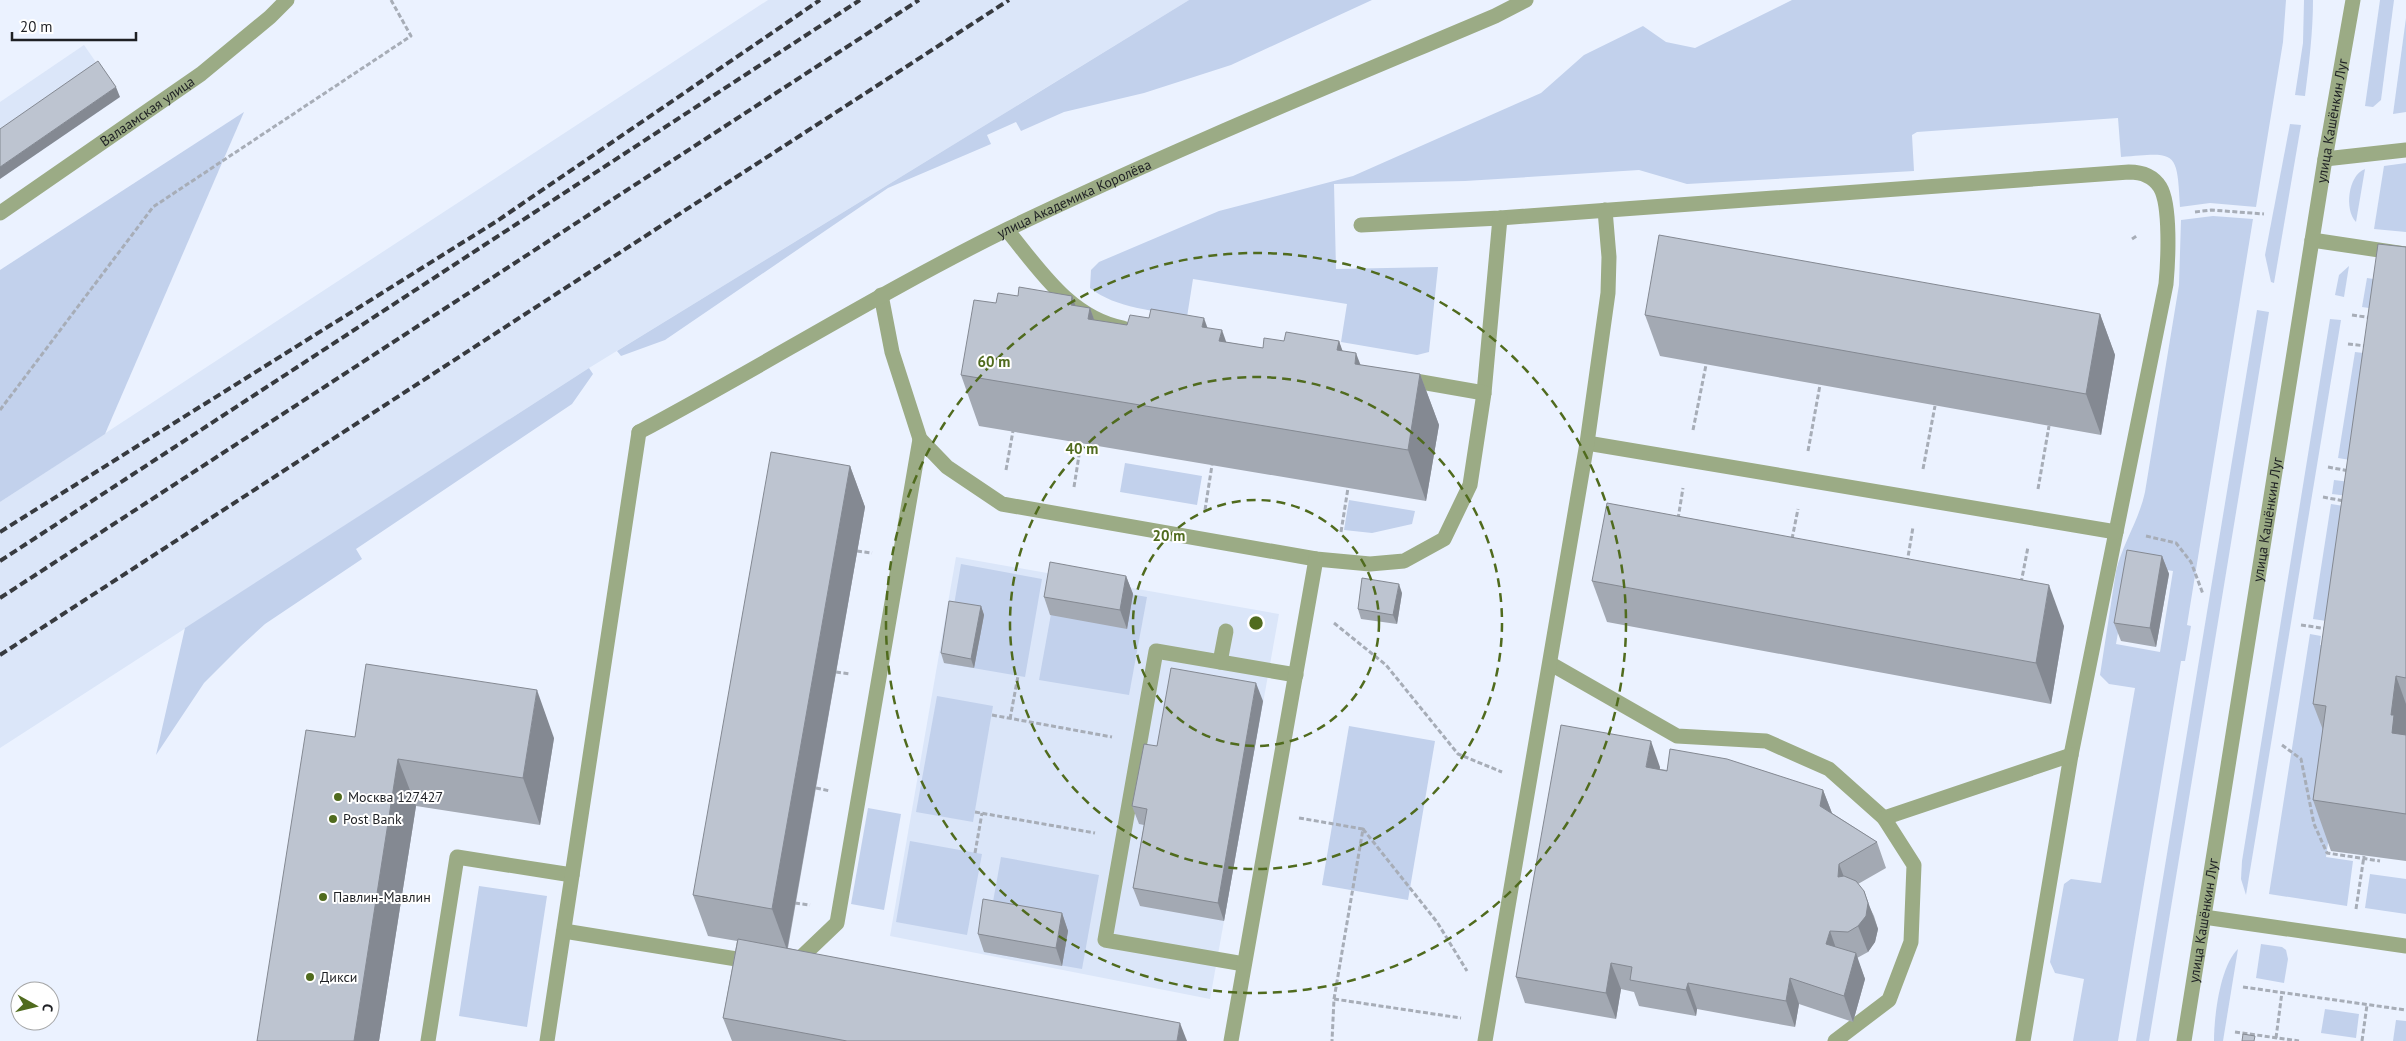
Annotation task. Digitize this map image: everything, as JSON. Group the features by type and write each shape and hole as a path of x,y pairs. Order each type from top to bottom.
{"street":[{"name":"Валаамская улица","path":"0,213 201,74 270,17 286,0"},
{"name":"улица Академика Королёва","path":"572,875 638,432 881,295 1007,230 1169,154 1495,16 1526,0"},
{"path":"2344,49 2346,0"},
{"name":"улица Кашёнкин Луг","path":"2184,1041 2325,159 2353,0"},
{"path":"2325,159 2378,155 2406,150"},
{"path":"1361,225 1500,218 2130,172 2148,176 2160,187 2164,198 2168,264 2071,756 2023,1041"},
{"path":"1485,1041 1551,664 1587,443 1608,293 1609,257 1605,210"},
{"path":"881,295 892,352 920,438 947,466 1002,504 1316,558 1370,564 1404,561 1444,539 1470,485 1484,393 1500,218"},
{"path":"1007,230 1048,281 1074,307 1115,326 1135,330"},
{"path":"2312,240 2406,254"},
{"path":"1387,376 1484,393"},
{"path":"564,931 790,967 837,923 920,438"},
{"path":"1587,443 2116,532"},
{"path":"1231,1041 1316,558"},
{"path":"1220,662 1226,631"},
{"path":"1244,964 1105,940 1156,651 1296,675"},
{"path":"1551,664 1677,736 1766,741 1829,769 1884,818 1914,865 1911,942 1889,1000 1841,1040"},
{"path":"1884,818 2071,756"},
{"path":"428,1041 457,857 572,875 547,1041"},
{"path":"2204,917 2406,946"}],"path":[{"path":"0,410 153,208 411,36 391,0"},
{"path":"2352,316 2375,319"},
{"path":"2348,344 2370,347"},
{"path":"1005,476 1013,431"},
{"path":"1074,488 1081,443"},
{"path":"1204,510 1212,465"},
{"path":"2328,467 2351,471"},
{"path":"1340,532 1348,488"},
{"path":"2323,497 2348,501"},
{"path":"2116,532 2139,534 2176,543 2191,562 2203,594"},
{"path":"1308,602 1386,666 1458,754 1530,783"},
{"path":"2301,625 2337,630"},
{"path":"2328,629 2328,635"},
{"path":"1010,719 1018,676"},
{"path":"992,715 1140,741"},
{"path":"2282,744 2300,759 2314,824 2327,853 2364,857 2380,861"},
{"path":"975,812 1123,838"},
{"path":"975,853 982,813"},
{"path":"1271,813 1363,829 1437,922 1489,1016"},
{"path":"1332,1041 1334,999 1363,829"},
{"path":"2356,914 2364,857"},
{"path":"2243,987 2406,1010"},
{"path":"2276,1038 2282,992"},
{"path":"1334,999 1489,1016"},
{"path":"2362,1041 2367,1004"},
{"path":"2235,1032 2299,1041"}],"shaded area":[{"path":"768,0 1189,0 589,368 0,748 0,502"},
{"path":"1189,0 1372,0 1231,65 1144,93 1064,112 1021,131 1016,122 987,135 991,144 888,188 665,340 621,356 617,351"},
{"path":"1792,0 2286,0 2283,42 2256,207 2210,203 2180,207 2175,165 2170,159 2163,156 2121,157 2118,118 1917,132 1912,135 1914,171 1687,184 1639,170 1465,181 1334,184 1336,269 1438,267 1429,352 1417,355 1341,342 1347,304 1193,279 1187,317 1124,305 1090,288 1091,270 1099,262 1219,211 1353,176 1541,93 1584,55 1643,26 1666,42 1695,48"},
{"path":"2304,0 2313,0 2312,36 2305,96 2295,95 2303,43"},
{"path":"2380,0 2394,0 2381,100 2373,107 2365,106"},
{"path":"2406,18 2406,112 2393,114"},
{"path":"84,45 120,97 0,179 0,102"},
{"path":"244,112 105,434 0,502 0,270"},
{"path":"2290,124 2301,125 2274,283 2271,282 2265,255"},
{"path":"2406,163 2406,232 2374,229 2384,166"},
{"path":"2365,169 2356,222 2350,210 2350,193 2355,178"},
{"path":"2213,216 2253,219 2187,625 2191,626 2185,661 2181,661 2118,1041 2073,1041 2084,979 2055,973 2050,962 2064,884 2071,879 2101,883 2135,688 2109,684 2100,675 2116,571 2145,492 2179,285 2181,220","holes":["2130,564 2173,571 2160,652 2116,644"]},
{"path":"2349,266 2344,297 2335,295 2339,275"},
{"path":"2367,278 2394,282 2390,311 2362,307"},
{"path":"2257,310 2269,312 2149,1041 2136,1041"},
{"path":"2330,319 2341,320 2246,895 2241,879 2242,861"},
{"path":"2355,352 2372,354 2368,463 2338,458"},
{"path":"589,368 593,374 572,404 356,549 362,559 265,624 204,683 156,755 185,628"},
{"path":"1125,463 1202,476 1197,505 1120,492"},
{"path":"2334,480 2358,483 2356,497 2332,494"},
{"path":"1349,500 1415,511 1412,524 1372,533 1344,530"},
{"path":"2331,504 2350,507 2346,624 2313,619"},
{"path":"956,557 1279,614 1210,999 890,936"},
{"path":"961,564 1042,579 1025,677 944,663"},
{"path":"1057,581 1147,597 1129,695 1039,680"},
{"path":"2310,634 2321,636 2320,645 2331,647 2340,760 2326,857 2353,861 2347,906 2269,894"},
{"path":"937,696 993,706 973,822 916,812"},
{"path":"1349,726 1435,741 1408,900 1322,885"},
{"path":"868,808 901,814 884,910 851,904"},
{"path":"910,841 982,854 967,935 896,922"},
{"path":"1001,857 1099,875 1082,969 984,952"},
{"path":"2370,874 2406,879 2406,914 2365,908"},
{"path":"479,886 547,896 527,1027 459,1016"},
{"path":"2261,944 2282,947 2286,950 2288,959 2284,983 2256,978"},
{"path":"2238,949 2223,1041 2214,1041 2215,1018 2222,979 2232,957"},
{"path":"2325,1009 2359,1014 2356,1038 2321,1033"},
{"path":"2396,1020 2406,1021 2406,1041 2393,1041"}],"building":[{"path":"98,61 116,87 0,167 0,129"},
{"path":"1659,235 2100,314 2086,394 1645,315"},
{"path":"2378,244 2406,247 2406,678 2396,676 2391,715 2394,715 2392,733 2406,735 2406,814 2313,800 2326,706 2313,704"},
{"path":"1019,287 1072,296 1071,305 1090,308 1088,319 1127,325 1130,315 1149,318 1151,309 1204,318 1202,327 1222,330 1219,341 1263,348 1264,338 1284,341 1286,332 1339,341 1337,350 1356,353 1355,364 1420,374 1408,450 961,375 974,300 996,303 998,293 1018,296"},
{"path":"771,452 850,466 772,909 693,895"},
{"path":"1607,503 2049,585 2036,663 1592,581"},
{"path":"2127,550 2162,556 2150,628 2114,623"},
{"path":"1050,562 1126,576 1120,610 1044,597"},
{"path":"1362,578 1399,584 1393,615 1358,609"},
{"path":"949,601 981,606 971,659 941,653"},
{"path":"366,664 537,690 523,778 398,759 354,1041 257,1041 306,730 355,737"},
{"path":"1171,668 1256,683 1218,903 1133,888 1147,809 1132,806 1144,744 1157,746"},
{"path":"1561,725 1651,741 1646,767 1667,771 1670,749 1727,759 1823,790 1820,806 1877,842 1839,864 1838,877 1844,876 1856,881 1864,891 1868,903 1866,916 1858,926 1848,932 1830,931 1826,944 1856,953 1844,996 1790,978 1786,1001 1688,983 1686,990 1630,980 1632,967 1611,963 1606,993 1516,977"},
{"path":"983,899 1062,913 1056,948 978,934"},
{"path":"738,939 1180,1023 1177,1041 847,1041 723,1018"},
{"path":"2243,1034 2255,1036 2254,1041 2242,1041"}],"railway":[{"path":"0,532 497,221 820,0"},
{"path":"0,561 860,0"},
{"path":"0,598 919,0"},
{"path":"0,655 1009,0"}],"place":[{"name":"Москва 127427","path":"338,797"},
{"name":"Post Bank","path":"333,819"},
{"name":"Павлин-Мавлин","path":"323,897"},
{"name":"Дикси","path":"310,977"}]}
